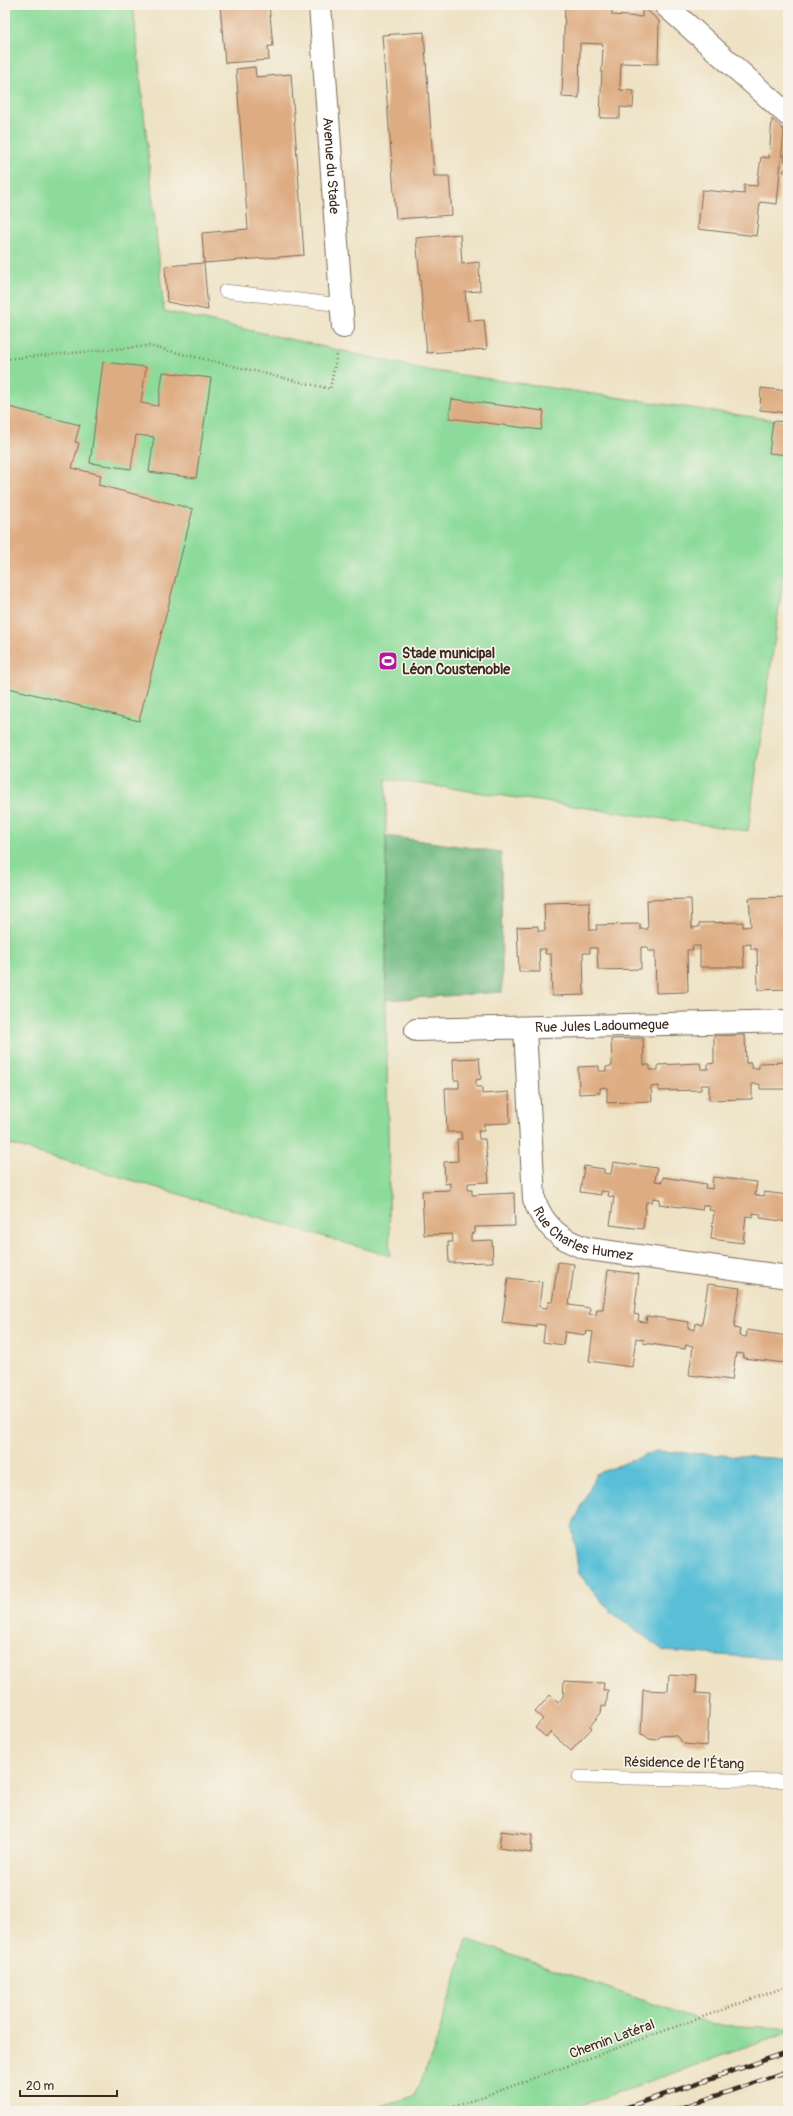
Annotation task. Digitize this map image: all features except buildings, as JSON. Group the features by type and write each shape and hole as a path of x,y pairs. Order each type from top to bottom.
{"street":[{"name":"Avenue du Stade","path":"320,5 343,327"},
{"path":"665,5 788,115"},
{"name":"Rue Jules Ladoumegue","path":"416,1030 788,1021"},
{"name":"Rue Charles Humez","path":"525,1028 534,1198 538,1211 558,1236 574,1245 589,1249 788,1277"}],"lane":[{"path":"225,291 341,306"},
{"name":"Résidence de l'Étang","path":"579,1777 788,1781"}],"path":[{"path":"5,359 149,346 330,389 343,327"},
{"name":"Chemin Latéral","path":"443,2111 788,1986"}],"green space":[{"name":"Stade municipal Léon Coustenoble","path":"5,5 133,5 164,311 427,370 788,422 788,543 748,831 386,779 386,1000 390,1256 5,1143"},
{"path":"386,836 501,852 502,992 386,1000"},
{"path":"467,1939 714,2025 788,2028 788,2033 564,2111 364,2111 414,2096 434,2050"}],"water":[{"path":"656,1451 788,1459 788,1660 664,1651 610,1611 579,1574 572,1527 596,1474"}],"railway":[{"path":"616,2111 788,2052"},
{"path":"672,2111 788,2071"}],"place":[{"name":"Stade municipal Léon Coustenoble","path":"388,661"}]}
